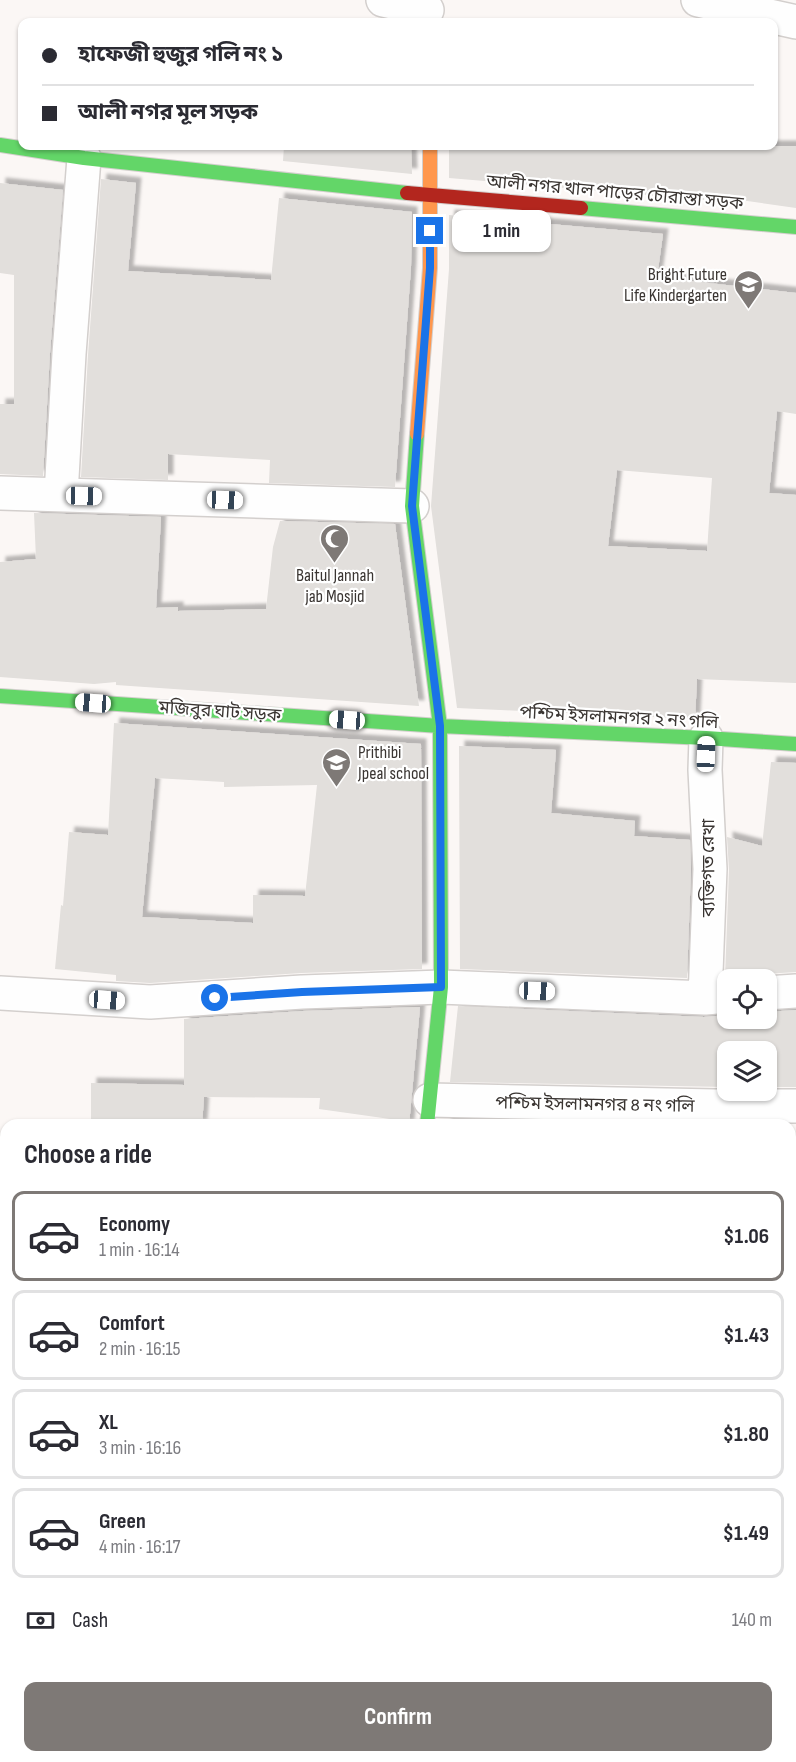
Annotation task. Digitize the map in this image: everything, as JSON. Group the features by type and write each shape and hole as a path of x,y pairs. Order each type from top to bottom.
{"street":[{"path":"383,0 430,11"},
{"path":"698,0 796,22"},
{"name":"আলী নগর খাল পাড়ের চৌরাস্তা সড়ক","path":"0,145 18,148"},
{"name":"আলী নগর খাল পাড়ের চৌরাস্তা সড়ক","path":"32,150 84,158 355,188 796,227"},
{"path":"429,1113 441,987 440,726 412,506 430,268 430,150"},
{"path":"61,495 84,158"},
{"path":"0,493 412,506"},
{"name":"মজিবুর ঘাট সড়ক","path":"0,696 440,726"},
{"name":"পশ্চিম ইসলামনগর ২ নং গলি","path":"440,726 796,744"},
{"name":"ব্যক্তিগত রেখা","path":"706,738 705,770 716,997"},
{"path":"0,993 150,1002 302,992 441,987 716,997"},
{"path":"777,992 796,991"},
{"name":"পশ্চিম ইসলামনগর ৪ নং গলি","path":"429,1113 796,1106"}],"building":[{"path":"778,146 796,146 796,208 705,195 704,200 449,178 449,150 778,150"},
{"path":"284,150 411,150 412,174 283,161"},
{"path":"101,179 136,183 128,271 271,280 279,198 412,212 411,267 395,487 269,483 270,460 168,454 168,480 81,477"},
{"path":"0,183 63,190 43,476 0,474 0,404 14,404 14,275 0,273"},
{"path":"449,215 663,234 657,277 796,293 796,414 777,411 769,493 796,495 796,683 697,679 695,719 457,708 431,506 449,269","holes":["617,470 712,478 707,551 608,546"]},
{"path":"34,513 161,517 156,608 178,607 178,611 266,609 273,547 280,521 395,524 419,706 116,685 116,682 94,684 0,677 0,562 36,559"},
{"path":"114,723 421,744 422,969 301,973 150,983 116,981 116,975 55,969 69,832 108,835","holes":["155,778 224,782 224,787 317,785 305,896 253,895 253,923 142,917"]},
{"path":"459,746 556,750 551,813 635,821 634,836 690,840 687,978 460,969"},
{"path":"771,762 796,763 796,972 777,973 777,969 725,969 729,870 727,837 762,846"},
{"path":"458,1006 717,1016 717,1029 777,1029 777,1011 796,1010 796,1087 777,1087 777,1041 717,1041 717,1087 450,1082"},
{"path":"420,1007 410,1119 390,1119 319,1109 320,1098 204,1097 202,1119 91,1119 91,1083 184,1085 184,1019 303,1011"}],"traffic: fast":[{"path":"0,145 18,148"},
{"path":"32,150 84,158 407,193"},
{"path":"581,208 796,227"},
{"path":"417,434 412,506 440,726 441,987 428,1119"},
{"path":"0,696 440,726 796,744"}],"traffic: slow":[{"path":"417,434 430,268 430,150"}],"traffic: jam":[{"path":"407,193 581,208"}],"place":[{"name":"Bright Future Life Kindergarten","path":"748,310"},
{"name":"Baitul Jannah jab Mosjid","path":"335,564"},
{"name":"Prithibi Jpeal school","path":"337,788"}],"route":[{"path":"215,998 441,987 440,726 412,506 430,268 430,231"}]}
